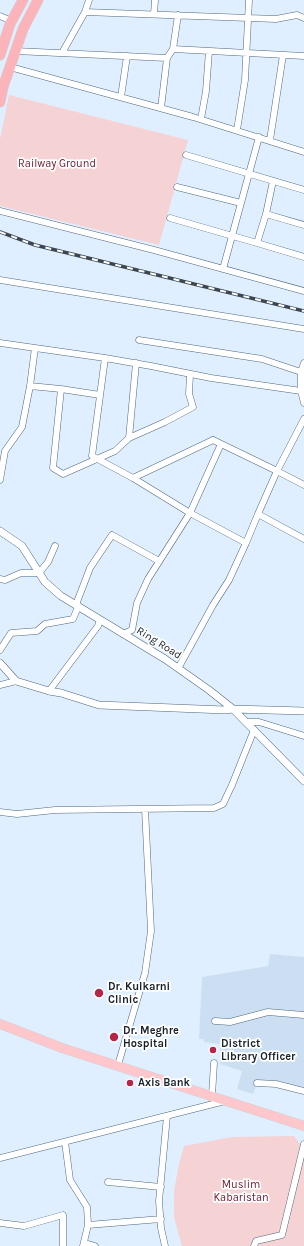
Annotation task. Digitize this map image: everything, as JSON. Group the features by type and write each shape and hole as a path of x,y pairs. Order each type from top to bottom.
{"highway":[{"path":"0,55 12,21 23,0"},
{"path":"0,102 3,87 23,29 38,0"}],"main road":[{"path":"0,1024 62,1048 228,1100 304,1126"}],"street":[{"path":"62,53 85,12 89,0"},
{"path":"154,14 155,0"},
{"path":"237,130 245,80 249,0"},
{"path":"85,12 276,19 297,15 304,18"},
{"path":"160,108 167,58 173,49 178,15"},
{"path":"0,16 12,21"},
{"path":"173,49 304,56"},
{"path":"15,51 167,58"},
{"path":"201,119 206,91 209,51"},
{"path":"270,140 283,55"},
{"path":"121,97 128,56"},
{"path":"10,67 201,119 304,152"},
{"path":"223,270 259,137"},
{"path":"186,155 304,190"},
{"path":"257,243 266,214 273,181"},
{"path":"177,187 241,203"},
{"path":"0,211 154,250 304,291"},
{"path":"266,214 304,225"},
{"path":"170,218 304,257"},
{"path":"0,280 304,329"},
{"path":"138,340 262,359 302,373"},
{"path":"0,343 136,363 190,374 301,391"},
{"path":"0,480 5,451 22,427 30,386 35,348"},
{"path":"104,358 92,456 190,513 246,543"},
{"path":"128,438 136,363"},
{"path":"304,363 301,391 304,403"},
{"path":"61,389 53,468 64,474 115,452 128,438 165,422 193,407 189,394 190,374"},
{"path":"30,386 100,395"},
{"path":"176,667 180,665 228,580 246,543 277,471 304,419"},
{"path":"132,478 213,440 304,485"},
{"path":"123,634 132,630 137,603 148,579 190,513 221,444"},
{"path":"258,514 304,539"},
{"name":"Ring Road","path":"0,531 22,546 45,582 61,596 176,667 209,690 233,709 304,781"},
{"path":"0,650 11,633 37,631 45,624 73,619 78,607 77,602 90,568 112,535 159,561"},
{"path":"0,579 5,580 21,574 39,573 48,562 55,546"},
{"path":"49,691 98,626 100,620"},
{"path":"0,663 16,681"},
{"path":"0,685 16,681 99,705 225,710 304,711"},
{"path":"246,722 259,722 304,736"},
{"path":"0,812 17,814 55,810 214,808 222,804 232,785 254,730"},
{"path":"118,1065 145,973 151,931 145,809"},
{"path":"215,1022 230,1022 268,1012 304,1015"},
{"path":"212,1095 214,1063"},
{"path":"257,1083 276,1084 304,1091"},
{"path":"0,1158 228,1100"},
{"path":"165,1246 161,1219 160,1187 167,1116"},
{"path":"65,1142 70,1180 87,1207 88,1225 84,1245 95,1246"},
{"path":"254,1246 256,1241 282,1235 304,1144"},
{"path":"108,1182 160,1187"},
{"path":"0,1223 24,1226 63,1215 63,1246"},
{"path":"88,1225 161,1219"}],"shaded area":[{"path":"270,954 304,957 304,1094 278,1086 257,1085 253,1094 237,1089 242,1071 220,1064 220,1044 204,1042 203,1039 199,1039 202,977 268,966"}],"green space":[{"name":"Railway Ground","path":"9,95 188,140 159,245 0,206 0,139"},
{"name":"Muslim Kabaristan","path":"294,1136 304,1149 304,1246 182,1246 174,1217 174,1191 184,1146 232,1137"}],"railway":[{"path":"0,232 35,245 304,311"}],"place":[{"name":"Dr. Kulkarni Clinic","path":"99,993"},
{"name":"Dr. Meghre Hospital","path":"114,1037"},
{"name":"District Library Officer","path":"213,1050"},
{"name":"Axis Bank","path":"130,1083"}]}
